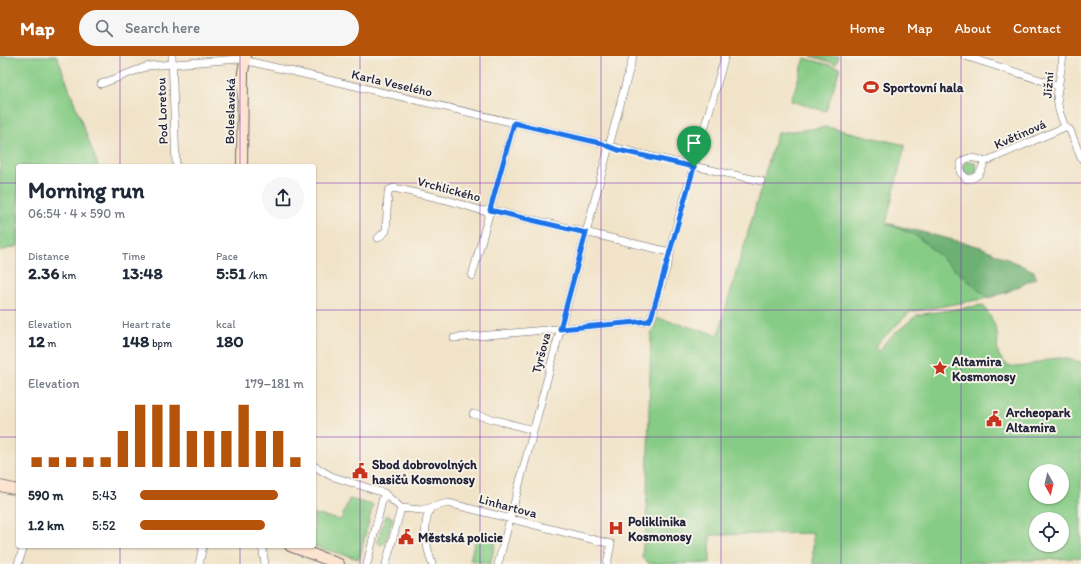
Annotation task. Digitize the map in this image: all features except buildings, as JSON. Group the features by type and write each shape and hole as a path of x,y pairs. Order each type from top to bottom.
{"street":[{"name":"Pod Loretou","path":"172,56 176,164"},
{"name":"Tyršova","path":"498,564 633,56"},
{"path":"454,338 648,321 651,318 725,56"},
{"path":"965,56 1059,86"},
{"name":"Jižní","path":"1063,56 1057,96 1059,111 1065,127 1070,130 1081,158"},
{"name":"Karla Veselého","path":"101,84 148,66 245,59 609,146 618,150 694,167 705,167 761,181"},
{"name":"Boleslavská","path":"242,164 245,59"},
{"path":"472,276 514,123"},
{"name":"Květinová","path":"984,162 1065,127"},
{"name":"Vrchlického","path":"378,238 386,231 388,193 392,189 447,200 482,211 490,210 670,252"},
{"path":"473,414 533,430"},
{"path":"316,467 331,476 384,493 401,508 386,564"},
{"path":"0,486 16,490"},
{"path":"367,564 384,493"},
{"name":"Linhartova","path":"401,508 430,509 448,503 611,544 606,564"},
{"path":"430,509 426,518 425,530 426,543 432,564"},
{"path":"18,564 23,548"},
{"path":"199,564 203,548"},
{"path":"262,548 265,564"},
{"path":"295,548 339,564"}],"green space":[{"path":"0,56 57,56 97,164 16,164 16,247 0,251"},
{"path":"811,56 839,56 836,64"},
{"path":"805,58 840,68 826,111 791,101"},
{"path":"827,127 905,145 886,223 917,236 988,298 910,312 875,346 878,352 887,340 917,315 983,305 995,326 997,348 1000,357 1006,363 1012,366 1020,367 1060,358 1081,362 1081,558 937,564 813,564 813,533 710,535 710,563 650,564 642,558 646,531 651,334 658,318 718,335 777,133"},
{"path":"967,161 973,161 977,165 977,171 973,175 967,175 963,171 963,165"},
{"path":"886,223 981,247 1034,271 1036,278 1007,292 988,298 917,236"},
{"path":"349,499 373,505 359,559 316,547 316,514 341,520"},
{"path":"386,515 393,518 385,543 380,545 377,541"},
{"path":"476,536 496,541 490,564 470,560"}],"place":[{"name":"Sportovní hala","path":"871,87"},
{"name":"Altamira Kosmonosy","path":"940,368"},
{"name":"Archeopark Altamira","path":"994,419"},
{"name":"Sbod dobrovolných hasičů Kosmonosy","path":"360,471"},
{"name":"Poliklinika Kosmonosy","path":"616,528"},
{"name":"Městská policie","path":"406,537"}],"route":[{"path":"514,123 600,143 618,150 694,167 651,318 648,321 560,329 586,233 490,210 514,123"}]}
